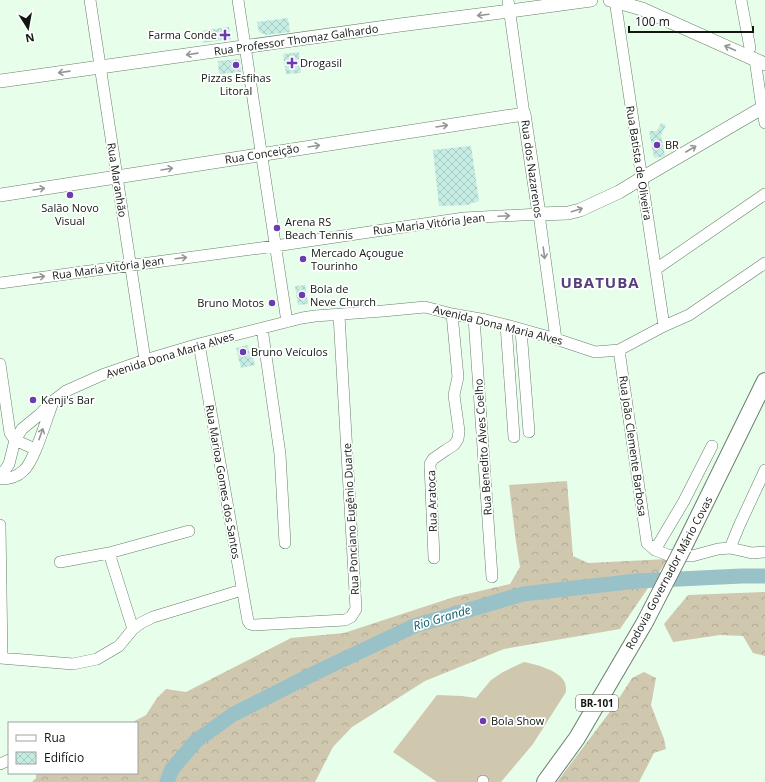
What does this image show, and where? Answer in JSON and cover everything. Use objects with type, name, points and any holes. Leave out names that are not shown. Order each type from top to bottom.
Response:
[{"type":"highway","name":"Rodovia Governador Mário Covas","points":[[545,782],[577,738],[645,622],[765,381]]},
{"type":"highway","name":"Rodovia Governador Mário Covas","points":[[747,419],[765,388]]},
{"type":"main road","name":"Rua Professor Thomaz Galhardo","points":[[0,81],[400,25],[509,6],[592,0]]},
{"type":"main road","points":[[613,0],[642,9],[757,57]]},
{"type":"main road","name":"Rua Maria Vitória Jean","points":[[538,214],[568,213],[580,210],[619,192],[763,105]]},
{"type":"main road","name":"Rua Conceição","points":[[0,195],[524,114]]},
{"type":"main road","name":"Rua dos Nazarenos","points":[[524,114],[538,214]]},
{"type":"street","name":"Rua Maranhão","points":[[90,0],[145,360]]},
{"type":"street","points":[[238,0],[287,322]]},
{"type":"street","name":"Rua Batista de Oliveira","points":[[613,0],[664,326]]},
{"type":"street","points":[[741,0],[757,57],[765,122]]},
{"type":"street","name":"Rua dos Nazarenos","points":[[509,6],[524,114]]},
{"type":"street","points":[[656,269],[765,194]]},
{"type":"street","name":"Rua dos Nazarenos","points":[[538,214],[556,339]]},
{"type":"street","name":"Rua Maria Vitória Jean","points":[[0,283],[275,246],[464,218],[538,214]]},
{"type":"street","name":"Avenida Dona Maria Alves","points":[[0,474],[8,464],[15,440],[22,429],[66,391],[102,375],[199,344],[315,316],[425,307],[506,325],[595,352],[619,350],[664,326],[689,315],[765,263]]},
{"type":"street","name":"Rua Aratoca","points":[[434,558],[430,464],[433,459],[454,446],[458,439],[459,431],[454,395],[458,377],[452,314]]},
{"type":"street","name":"Rua Ponciano Eugênio Duarte","points":[[248,621],[250,624],[254,625],[345,620],[351,617],[356,609],[339,315]]},
{"type":"street","name":"Rua Benedito Alves Coelho","points":[[474,318],[492,577]]},
{"type":"street","points":[[506,325],[514,437]]},
{"type":"street","points":[[262,328],[280,454],[285,543]]},
{"type":"street","points":[[521,330],[529,432]]},
{"type":"street","name":"Rua Marioa Gomes dos Santos","points":[[199,344],[248,621]]},
{"type":"street","name":"Rua João Clemente Barbosa","points":[[619,350],[651,546]]},
{"type":"street","points":[[0,364],[10,433],[15,440],[36,449]]},
{"type":"street","points":[[0,479],[14,477],[23,472],[30,463],[53,401]]},
{"type":"street","points":[[712,446],[684,501],[651,546],[668,555],[692,556],[718,549],[730,548],[752,553],[765,552]]},
{"type":"street","points":[[730,548],[764,473]]},
{"type":"street","points":[[0,525],[1,658],[73,664],[97,659],[119,646],[141,623],[153,617],[242,590]]},
{"type":"street","points":[[60,562],[109,553],[189,531]]},
{"type":"street","points":[[109,553],[133,630]]},
{"type":"green space","points":[[567,481],[573,556],[588,563],[668,559],[620,629],[504,649],[425,681],[352,727],[333,747],[315,782],[32,782],[36,778],[36,774],[138,774],[138,722],[133,722],[146,715],[157,698],[166,689],[186,692],[291,638],[344,633],[454,597],[510,584],[520,567],[509,485]]},
{"type":"green space","points":[[765,592],[765,656],[753,653],[743,636],[720,635],[673,642],[664,624],[688,595]]},
{"type":"green space","name":"Bola Show","points":[[524,662],[534,664],[558,675],[565,683],[566,692],[533,744],[501,782],[437,782],[393,752],[437,695],[476,698],[491,680],[503,672]]},
{"type":"green space","points":[[644,672],[656,678],[651,705],[664,739],[666,749],[654,753],[639,782],[557,782],[612,709],[632,678]]},
{"type":"building","points":[[288,18],[290,32],[266,35],[259,32],[257,22]]},
{"type":"building","points":[[229,27],[231,39],[203,43],[201,31]]},
{"type":"building","name":"Drogasil","points":[[299,52],[301,73],[286,74],[283,54]]},
{"type":"building","points":[[240,59],[241,72],[219,74],[218,61]]},
{"type":"building","name":"BR","points":[[661,123],[666,125],[661,135],[665,156],[654,158],[649,131],[657,131]]},
{"type":"building","points":[[471,146],[479,201],[467,205],[439,206],[433,150]]},
{"type":"building","name":"Bola de Neve Church","points":[[305,285],[308,304],[298,305],[295,286]]},
{"type":"building","name":"Bruno Veículos","points":[[248,345],[250,357],[253,357],[255,365],[241,368],[236,348]]},
{"type":"waterway","name":"Rio Grande","points":[[167,782],[172,769],[196,741],[232,715],[315,673],[414,626],[523,594],[637,581],[765,576]]},
{"type":"place","name":"Farma Conde","points":[[225,35]]},
{"type":"place","name":"Drogasil","points":[[292,63]]},
{"type":"place","name":"Pizzas Esfihas Litoral","points":[[236,65]]},
{"type":"place","name":"BR","points":[[657,145]]},
{"type":"place","name":"Salão Novo Visual","points":[[70,195]]},
{"type":"place","name":"Arena RS Beach Tennis","points":[[277,228]]},
{"type":"place","name":"Mercado Açougue Tourinho","points":[[303,259]]},
{"type":"place","name":"Bola de Neve Church","points":[[302,295]]},
{"type":"place","name":"Bruno Motos","points":[[272,303]]},
{"type":"place","name":"Bruno Veículos","points":[[243,352]]},
{"type":"place","name":"Kenji's Bar","points":[[33,400]]},
{"type":"place","name":"Bola Show","points":[[483,721]]},
{"type":"district","name":"UBATUBA","points":[[600,283]]}]
